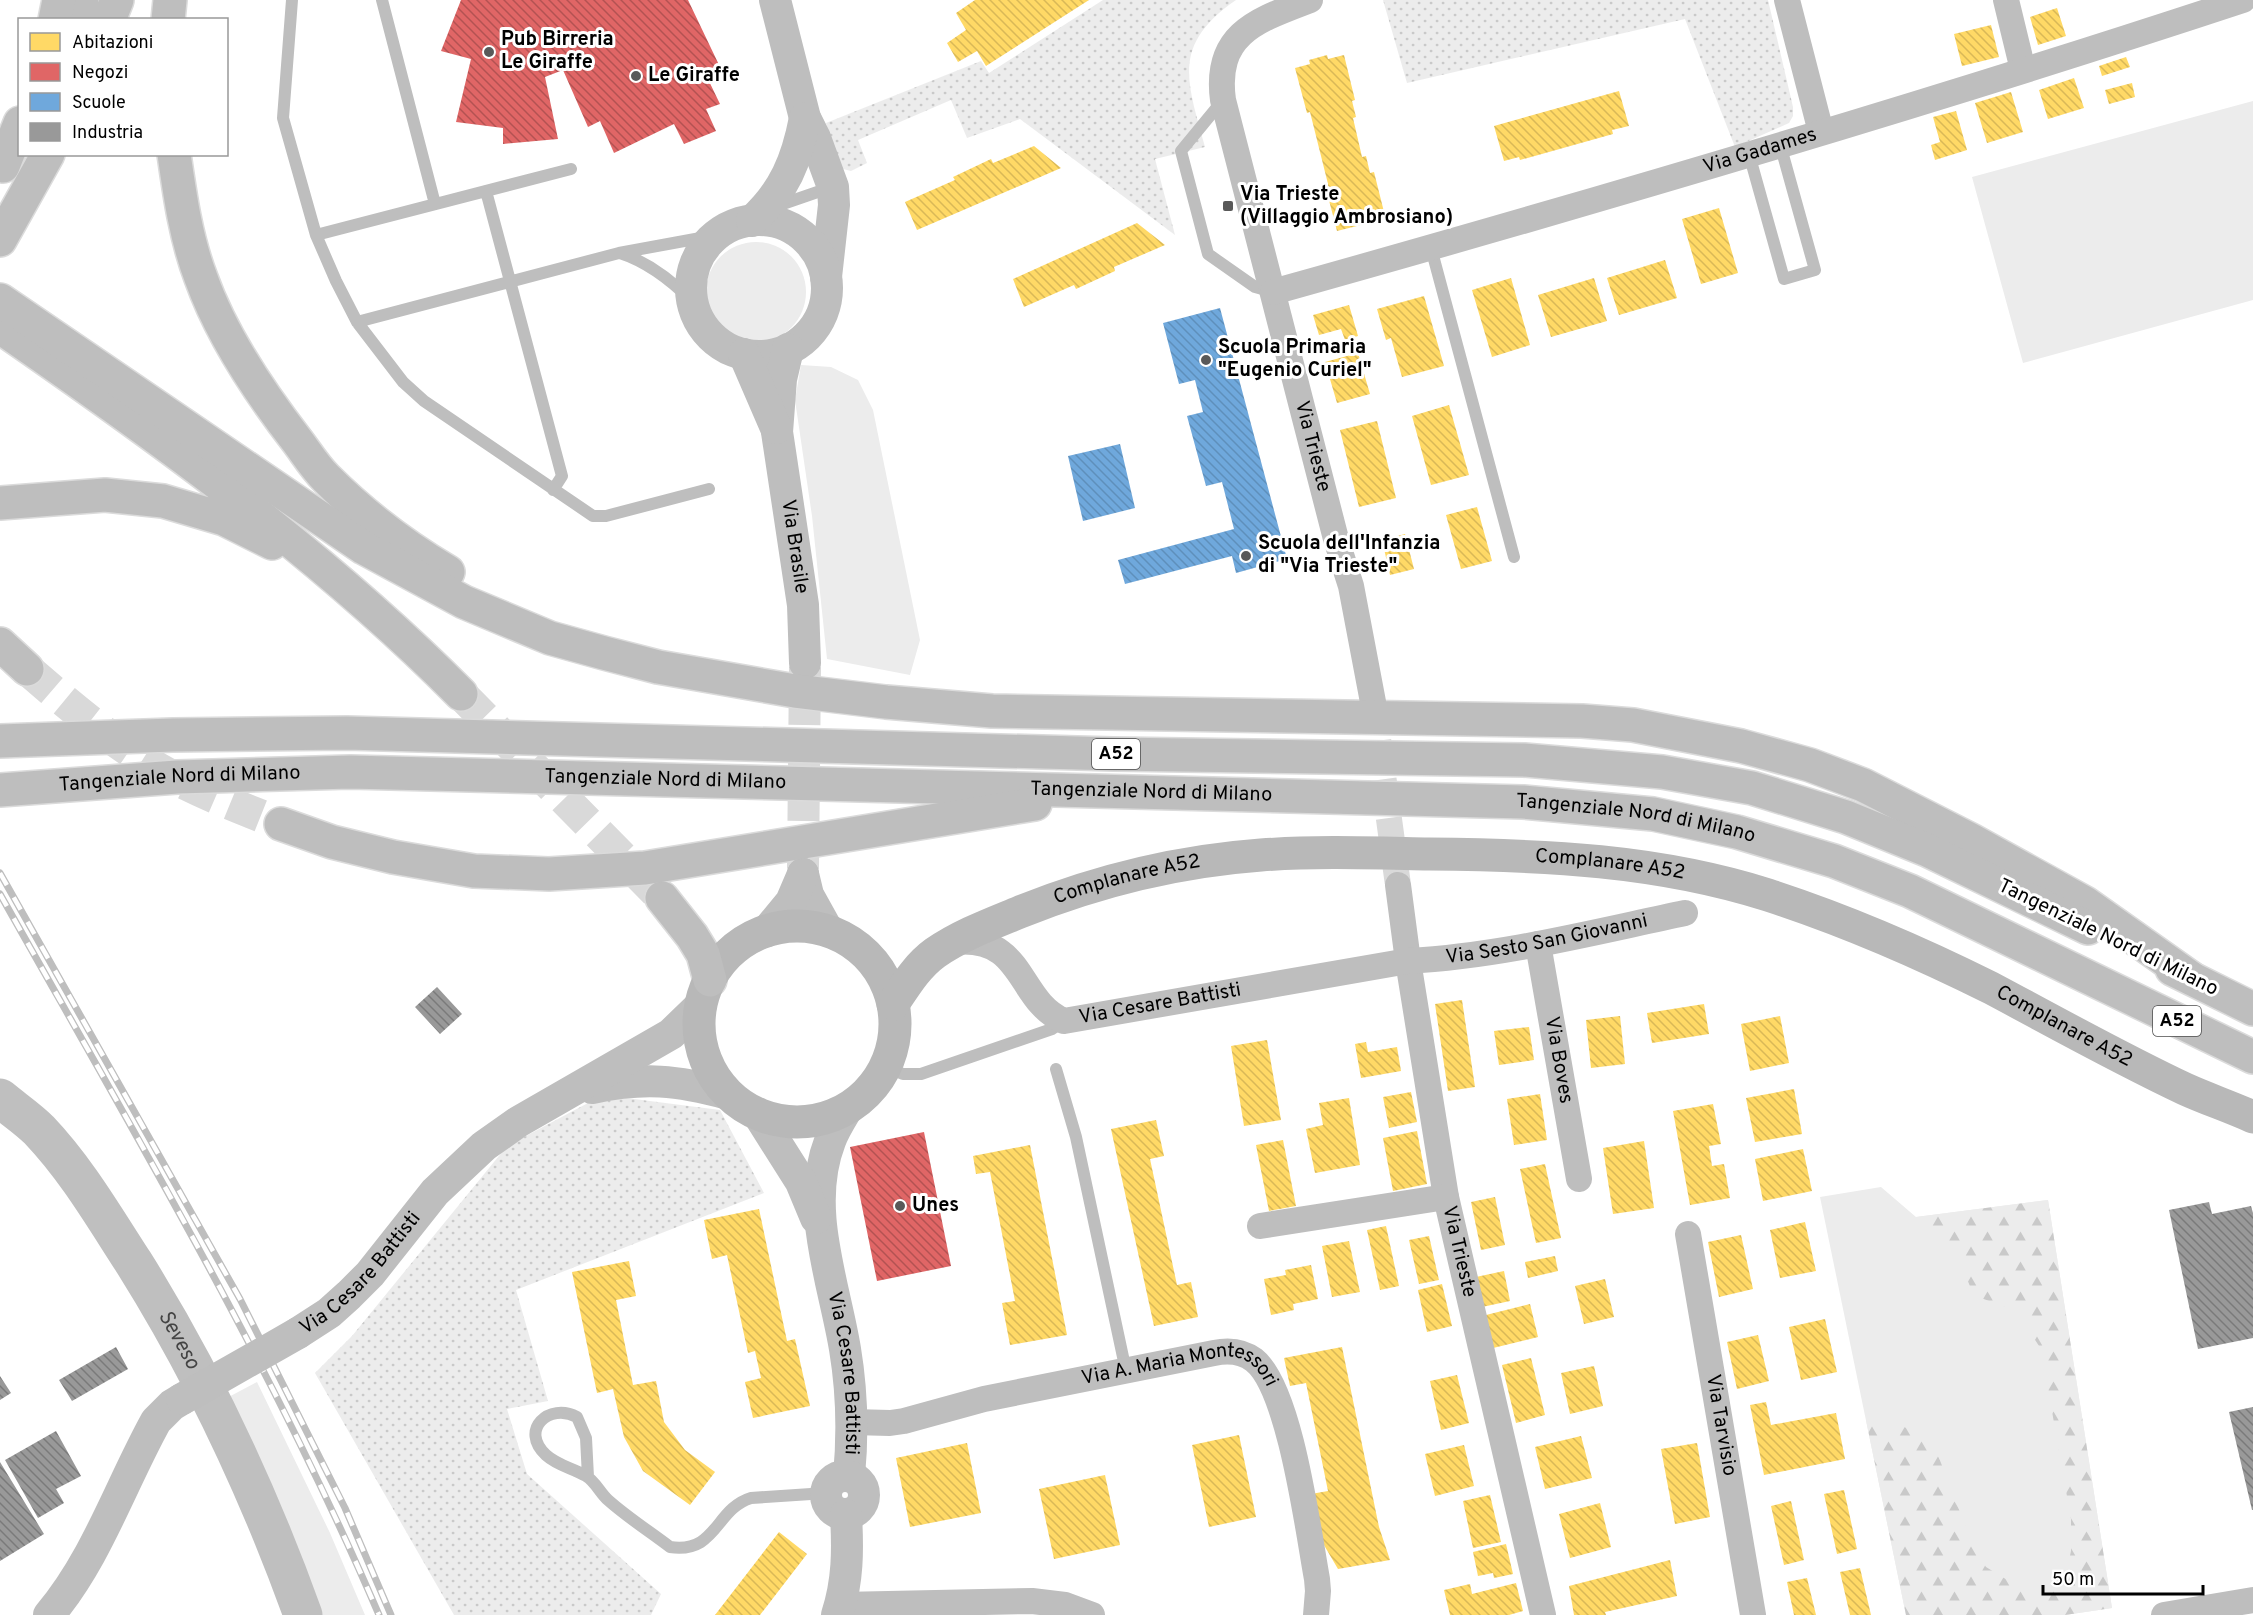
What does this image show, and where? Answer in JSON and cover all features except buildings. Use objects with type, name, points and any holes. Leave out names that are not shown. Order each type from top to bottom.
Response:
[{"type":"highway","points":[[55,18],[59,0]]},
{"type":"highway","points":[[75,18],[82,0]]},
{"type":"highway","points":[[110,18],[117,0]]},
{"type":"highway","points":[[168,18],[170,0]]},
{"type":"highway","points":[[2,169],[18,128]]},
{"type":"highway","points":[[2,169],[18,140]]},
{"type":"highway","points":[[0,240],[47,156]]},
{"type":"highway","points":[[174,156],[181,207],[201,278],[218,317],[239,357],[283,422],[324,476],[355,504],[425,558],[473,588],[604,653]]},
{"type":"highway","points":[[0,300],[364,548],[475,607],[550,638],[604,653]]},
{"type":"highway","points":[[0,327],[145,428],[283,534],[405,638],[461,694]]},
{"type":"highway","points":[[0,503],[105,495],[163,501],[234,524],[277,545],[347,590]]},
{"type":"highway","points":[[0,644],[27,669]]},
{"type":"highway","name":"A52","points":[[604,653],[658,667],[795,691],[992,711],[1582,721],[1633,725],[1679,733],[1782,757],[1863,785],[1971,840],[2085,903],[2191,978]]},
{"type":"highway","name":"Tangenziale Nord di Milano","points":[[0,741],[173,735],[347,733],[1113,754],[1524,760],[1662,772],[1752,788],[1846,817],[1927,850],[2253,1009]]},
{"type":"highway","name":"Tangenziale Nord di Milano","points":[[0,790],[177,777],[350,772],[1523,802],[1653,814],[1737,832],[1834,861],[1910,891],[2253,1058]]},
{"type":"highway","points":[[281,824],[332,842],[393,857],[474,871],[549,874],[645,868],[1115,791]]},
{"type":"highway","points":[[662,898],[703,954],[705,993]]},
{"type":"main road","name":"Complanare A52","points":[[866,955],[917,956],[944,948],[979,929],[1053,899],[1127,876],[1195,863],[1260,855],[1474,854],[1571,858],[1631,865],[1698,876],[1766,894],[1839,919],[1988,987],[2187,1090],[2253,1117]]},
{"type":"main road","points":[[800,927],[842,937],[866,955],[878,969],[894,1004],[895,1038],[886,1067],[869,1092],[847,1109],[830,1117],[810,1122],[784,1121],[758,1114],[728,1094],[711,1070],[705,1056],[699,1025],[705,993],[728,955],[745,942],[767,931],[800,927]]},
{"type":"main road","name":"Complanare A52","points":[[894,1004],[907,983],[944,948]]},
{"type":"street","points":[[775,0],[805,118],[833,187],[834,205],[826,300],[815,326],[799,343],[788,349],[766,355],[744,354],[726,348],[702,326],[692,301],[692,277],[696,262],[707,244],[734,225],[758,215],[772,202],[784,182],[800,141],[805,118]]},
{"type":"street","name":"Via Trieste","points":[[1310,0],[1274,14],[1248,28],[1236,39],[1227,52],[1221,74],[1223,100],[1336,539],[1353,595],[1373,702]]},
{"type":"street","points":[[1787,0],[1821,132]]},
{"type":"street","points":[[2006,0],[2023,70]]},
{"type":"street","name":"Via Gadames","points":[[1273,292],[1749,154],[2023,70],[2232,2]]},
{"type":"street","points":[[758,215],[803,237],[818,255],[826,280]]},
{"type":"street","name":"Via Brasile","points":[[788,349],[781,379],[777,432],[803,605],[805,663]]},
{"type":"street","name":"Via Brasile","points":[[744,354],[777,432]]},
{"type":"street","points":[[767,931],[791,902],[803,874],[808,895],[828,932]]},
{"type":"street","name":"Via Trieste","points":[[1398,885],[1407,961],[1446,1197],[1544,1615]]},
{"type":"street","name":"Via Sesto San Giovanni","points":[[1407,961],[1451,958],[1538,944],[1686,913]]},
{"type":"street","points":[[944,948],[981,942],[1000,952],[1018,970],[1051,1015],[1065,1021]]},
{"type":"street","name":"Via Boves","points":[[1538,944],[1579,1179]]},
{"type":"street","name":"Via Cesare Battisti","points":[[1065,1021],[1407,961]]},
{"type":"street","name":"Via Cesare Battisti","points":[[50,1610],[92,1553],[156,1421],[172,1405],[329,1313],[376,1267],[435,1192],[484,1146],[518,1122],[568,1092],[671,1034],[705,993]]},
{"type":"street","name":"Via Cesare Battisti","points":[[568,1092],[641,1080],[687,1083],[728,1094]]},
{"type":"street","name":"Via Cesare Battisti","points":[[839,1610],[847,1581],[848,1554],[840,1495],[852,1422],[850,1382],[823,1235],[821,1197],[824,1161],[830,1140],[847,1109]]},
{"type":"street","name":"Via Cesare Battisti","points":[[758,1114],[801,1182],[823,1235]]},
{"type":"street","points":[[1260,1226],[1446,1197]]},
{"type":"street","name":"Via Tarvisio","points":[[1688,1234],[1753,1615]]},
{"type":"street","name":"Via A. Maria Montessori","points":[[852,1422],[904,1421],[984,1399],[1227,1351],[1242,1353],[1260,1365],[1276,1394],[1291,1442],[1317,1579],[1316,1615]]},
{"type":"street","points":[[839,1610],[1032,1601],[1065,1605],[1092,1615]]},
{"type":"street","points":[[2164,1615],[2238,1606]]},
{"type":"lane","points":[[292,0],[283,118],[316,235],[357,322],[403,382],[424,401],[593,516],[606,516],[709,489]]},
{"type":"lane","points":[[382,0],[435,204]]},
{"type":"lane","points":[[1223,100],[1181,151],[1209,254],[1255,287],[1273,292]]},
{"type":"lane","points":[[1749,154],[1784,279],[1815,270],[1780,144]]},
{"type":"lane","points":[[316,235],[571,169]]},
{"type":"lane","points":[[758,215],[833,187]]},
{"type":"lane","points":[[486,191],[562,476],[553,490]]},
{"type":"lane","points":[[357,322],[619,253],[717,235]]},
{"type":"lane","points":[[1431,248],[1514,557]]},
{"type":"lane","points":[[619,253],[662,274],[692,301]]},
{"type":"lane","name":"Via Cesare Battisti","points":[[886,1067],[903,1074],[921,1074],[1052,1029],[1065,1021]]},
{"type":"lane","points":[[1056,1069],[1076,1137],[1126,1371]]},
{"type":"lane","points":[[588,1477],[586,1438],[577,1417],[562,1413],[543,1418],[535,1428],[535,1432],[545,1454],[565,1467],[588,1477],[600,1493],[670,1547],[682,1549],[694,1546],[706,1538],[735,1506],[751,1498],[840,1495]]},
{"type":"green space","points":[[1103,0],[1236,0],[1215,17],[1201,33],[1193,49],[1189,66],[1193,103],[1205,147],[1155,159],[1175,235],[1020,119],[967,138],[951,100],[858,140],[867,163],[851,171],[839,168],[826,123],[981,61],[989,73]]},
{"type":"green space","points":[[1383,0],[1768,0],[1793,107],[1793,116],[1789,123],[1735,147],[1685,19],[1407,83]]},
{"type":"green space","points":[[2253,101],[2253,300],[2023,363],[1972,177]]},
{"type":"green space","points":[[756,242],[775,246],[791,257],[802,273],[806,292],[802,311],[791,327],[775,338],[756,342],[737,338],[721,327],[710,311],[706,292],[710,273],[721,257],[737,246]]},
{"type":"green space","points":[[801,365],[831,367],[858,380],[873,410],[920,640],[910,675],[827,659],[812,516],[795,400]]},
{"type":"green space","points":[[603,1095],[720,1110],[764,1193],[516,1290],[548,1401],[507,1409],[527,1474],[661,1594],[651,1615],[454,1615],[315,1373],[352,1336],[507,1146]]},
{"type":"green space","points":[[1881,1187],[1916,1217],[2048,1200],[2112,1608],[2065,1615],[1906,1615],[1820,1197]]},
{"type":"green space","points":[[2048,1200],[2112,1608],[2065,1615],[1906,1615],[1866,1420],[1890,1422],[1918,1432],[1934,1445],[1974,1548],[1986,1567],[2017,1586],[2036,1591],[2058,1586],[2066,1574],[2071,1551],[2071,1519],[2041,1349],[2022,1320],[2008,1308],[1981,1298],[1971,1289],[1964,1271],[1951,1253],[1916,1217]]},
{"type":"green space","points":[[257,1382],[330,1533],[365,1615],[312,1615],[276,1521],[223,1400]]},
{"type":"waterway","name":"Seveso","points":[[0,1098],[30,1121],[66,1161],[101,1211],[159,1305],[228,1434],[268,1524],[303,1615]]},
{"type":"tunnel","points":[[803,869],[805,667]]},
{"type":"tunnel","points":[[27,669],[96,726],[151,765],[225,802],[281,824]]},
{"type":"tunnel","points":[[461,694],[662,898]]},
{"type":"tunnel","points":[[1373,702],[1398,885]]},
{"type":"railway","points":[[0,873],[240,1299],[345,1508],[391,1615]]},
{"type":"railway","points":[[0,894],[150,1160],[247,1339],[293,1430],[379,1615]]},
{"type":"place","name":"Pub Birreria Le Giraffe","points":[[489,52]]},
{"type":"place","name":"Le Giraffe","points":[[636,76]]},
{"type":"place","name":"Via Trieste (Villaggio Ambrosiano)","points":[[1228,206]]},
{"type":"place","name":"Scuola Primaria \"Eugenio Curiel\"","points":[[1206,360]]},
{"type":"place","name":"Scuola dell'Infanzia di \"Via Trieste\"","points":[[1246,556]]},
{"type":"place","name":"Unes","points":[[900,1206]]}]
